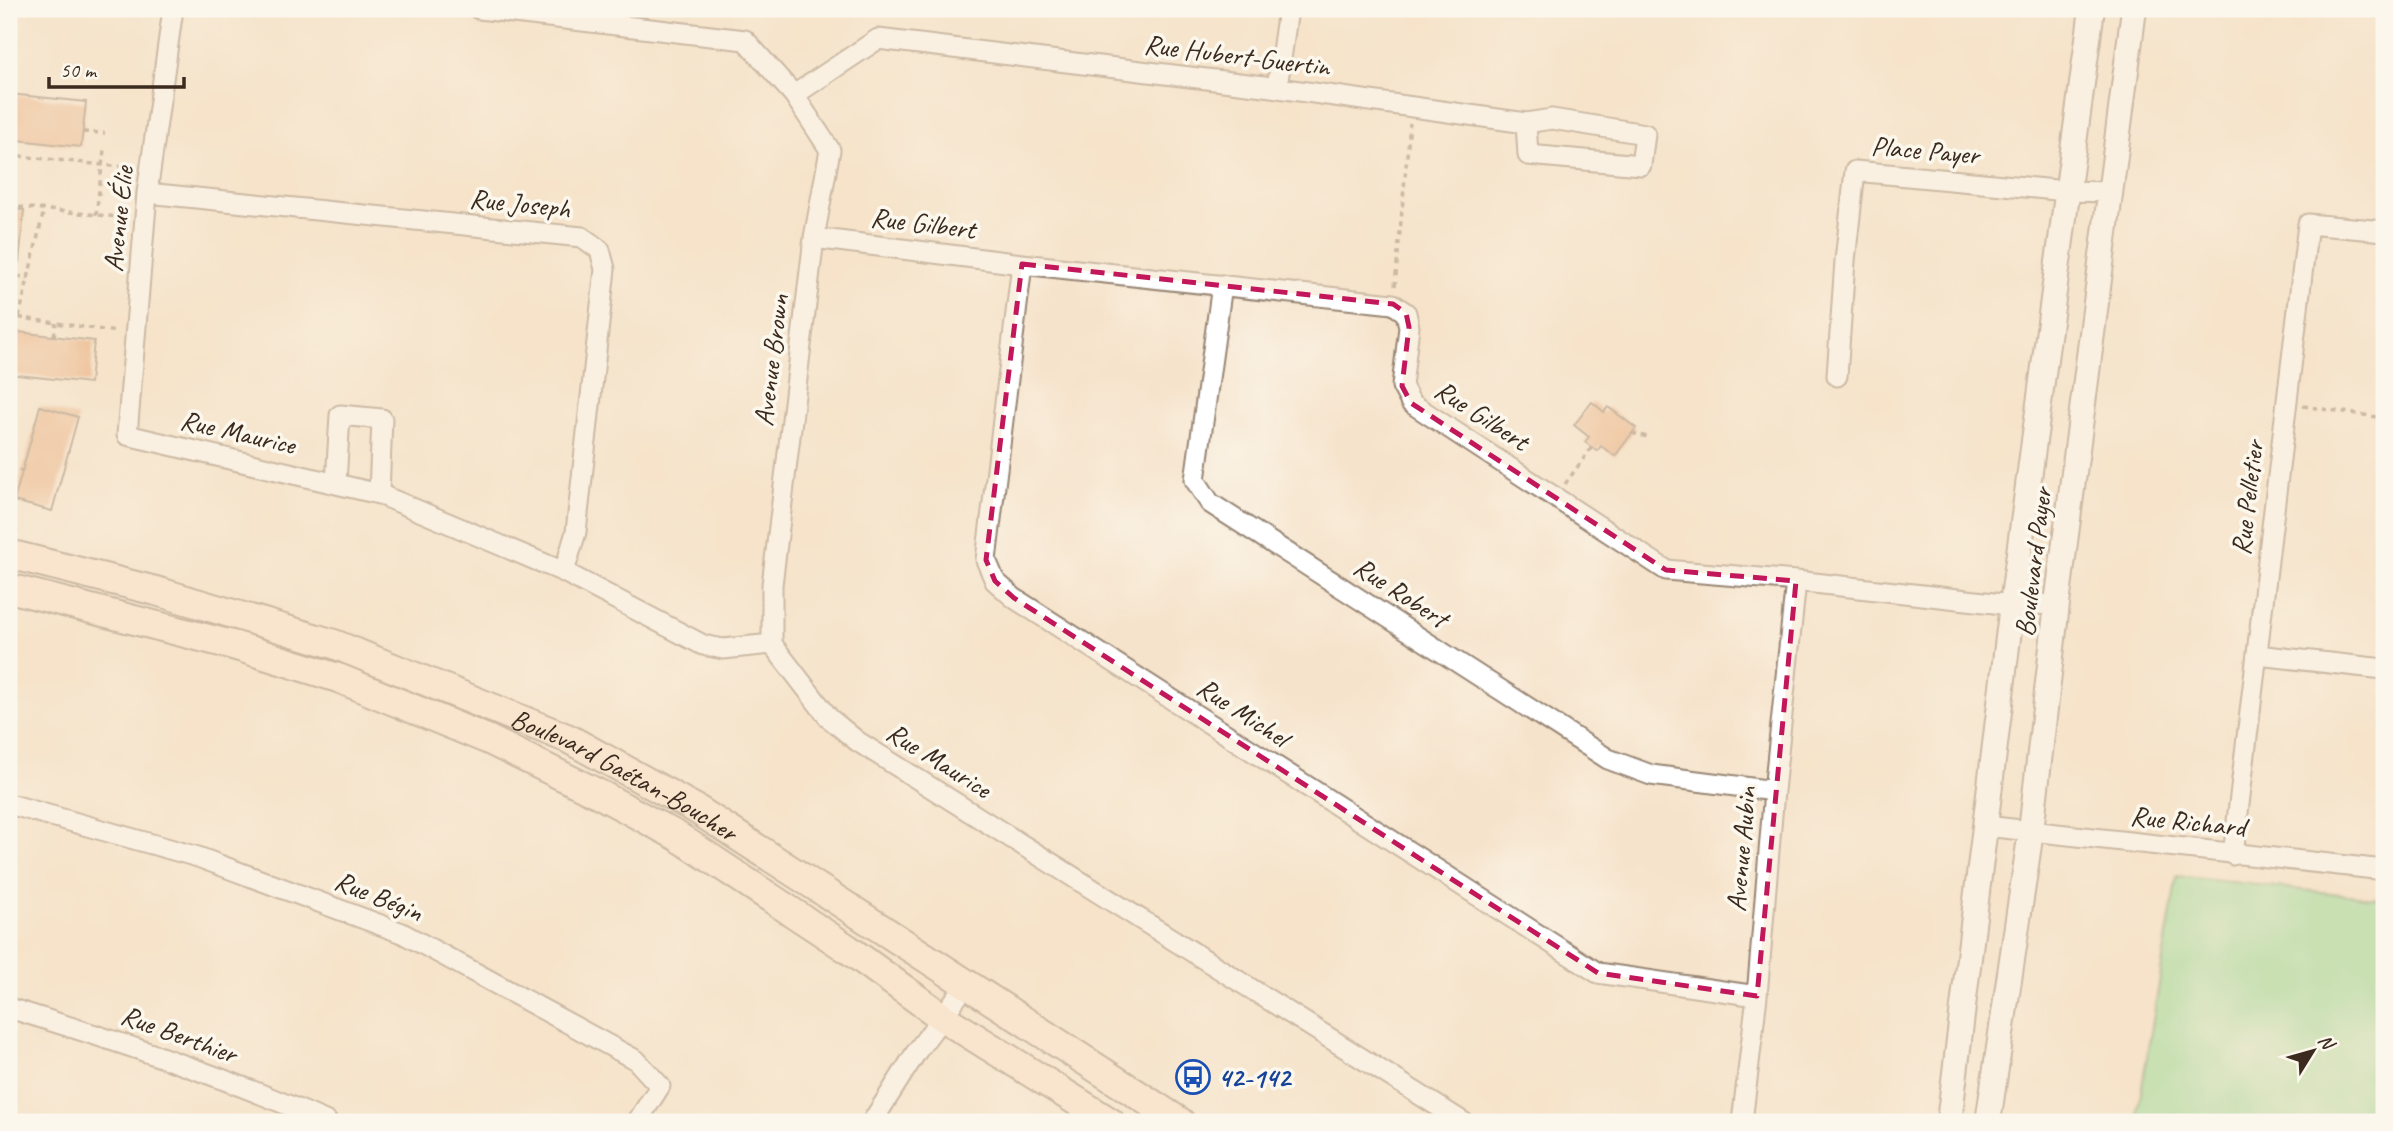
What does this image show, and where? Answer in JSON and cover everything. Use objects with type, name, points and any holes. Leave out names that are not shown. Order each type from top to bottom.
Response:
[{"type":"main road","name":"Boulevard Gaétan-Boucher","points":[[9,554],[156,591],[334,644],[569,739],[696,809],[966,985],[1117,1111]]},
{"type":"main road","name":"Boulevard Gaétan-Boucher","points":[[9,588],[295,664],[367,689],[489,740],[677,836],[848,949],[942,1017],[1117,1111],[1180,1122]]},
{"type":"street","name":"Avenue Élie","points":[[127,435],[145,220],[173,9]]},
{"type":"street","points":[[479,9],[745,40],[794,95]]},
{"type":"street","points":[[1277,88],[1289,9]]},
{"type":"street","name":"Boulevard Payer","points":[[1948,1122],[2012,605],[2092,9]]},
{"type":"street","name":"Boulevard Payer","points":[[1988,1122],[2031,831],[2057,604],[2134,9]]},
{"type":"street","name":"Rue Hubert-Guertin","points":[[794,95],[878,39],[1277,88],[1526,123],[1552,119],[1645,134],[1641,165],[1528,155],[1526,123]]},
{"type":"street","name":"Avenue Brown","points":[[772,644],[772,585],[814,238],[830,150],[794,95]]},
{"type":"street","name":"Place Payer","points":[[1837,376],[1844,261],[1856,171],[2067,191],[2110,192]]},
{"type":"street","name":"Rue Joseph","points":[[148,193],[582,237],[600,250],[605,269],[576,532],[564,572]]},
{"type":"street","name":"Rue Pelletier","points":[[2233,855],[2308,224],[2384,231]]},
{"type":"street","name":"Rue Gilbert","points":[[814,238],[1022,264],[1393,304],[1406,313],[1409,327],[1402,386],[1411,403],[1666,570],[1796,581],[2012,605],[2057,604]]},
{"type":"street","name":"Rue Michel","points":[[1022,264],[986,560],[995,581],[1014,598],[1598,973],[1757,996]]},
{"type":"street","name":"Rue Robert","points":[[1222,285],[1195,480],[1210,503],[1608,759],[1651,775],[1773,791]]},
{"type":"street","name":"Rue Maurice","points":[[336,483],[340,415],[382,419],[379,494]]},
{"type":"street","name":"Rue Maurice","points":[[127,435],[379,494],[564,572],[703,645],[723,649],[772,644],[829,718],[857,741],[1463,1122]]},
{"type":"street","name":"Avenue Aubin","points":[[1742,1122],[1757,996],[1773,791],[1796,581]]},
{"type":"street","points":[[2257,655],[2384,669]]},
{"type":"street","name":"Rue Bégin","points":[[9,804],[198,857],[402,933],[636,1060],[660,1086],[637,1122]]},
{"type":"street","name":"Rue Richard","points":[[1985,827],[2384,870]]},
{"type":"street","points":[[872,1122],[917,1051],[966,985]]},
{"type":"street","name":"Rue Berthier","points":[[9,1008],[126,1043],[327,1122]]},
{"type":"path","points":[[1393,304],[1412,107]]},
{"type":"path","points":[[83,132],[105,133]]},
{"type":"path","points":[[96,215],[104,150]]},
{"type":"path","points":[[9,155],[151,169]]},
{"type":"path","points":[[9,206],[145,220]]},
{"type":"path","points":[[19,317],[45,209]]},
{"type":"path","points":[[17,276],[28,278]]},
{"type":"path","points":[[9,316],[136,335]]},
{"type":"path","points":[[54,336],[56,323]]},
{"type":"path","points":[[2287,403],[2384,418]]},
{"type":"path","points":[[9,423],[9,430]]},
{"type":"path","points":[[1632,433],[1651,438]]},
{"type":"path","points":[[1556,497],[1592,447]]},
{"type":"path","points":[[9,472],[22,471]]},
{"type":"highlighted area","points":[[1022,264],[1393,304],[1406,313],[1409,327],[1402,386],[1411,403],[1666,570],[1796,581],[1757,996],[1598,973],[1014,598],[995,581],[986,560]]},
{"type":"green space","points":[[2177,876],[2384,899],[2384,1122],[2136,1122]]},
{"type":"building","points":[[9,94],[86,102],[81,147],[9,139]]},
{"type":"building","points":[[9,209],[24,210],[19,262],[9,262]]},
{"type":"building","points":[[9,331],[94,341],[90,383],[9,374]]},
{"type":"building","points":[[1592,402],[1604,412],[1608,407],[1636,428],[1615,456],[1601,446],[1597,451],[1585,442],[1589,437],[1574,425]]},
{"type":"building","points":[[40,406],[78,417],[52,511],[14,501]]},
{"type":"place","name":"42-142","points":[[1193,1077]]}]
